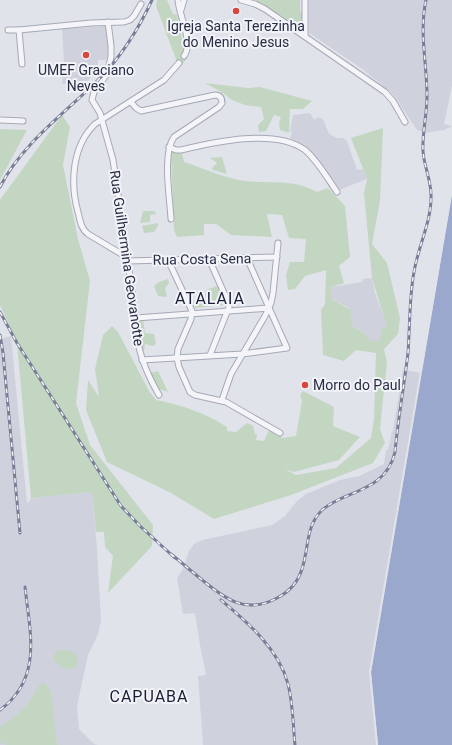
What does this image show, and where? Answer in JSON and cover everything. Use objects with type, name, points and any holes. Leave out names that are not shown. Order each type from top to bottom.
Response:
[{"type":"street","points":[[178,0],[188,48],[184,56]]},
{"type":"street","points":[[181,13],[181,6],[184,0]]},
{"type":"street","points":[[241,0],[260,6],[385,92],[393,101],[405,122]]},
{"type":"street","points":[[305,0],[305,36]]},
{"type":"street","points":[[8,30],[91,23],[124,22],[130,20],[136,14],[141,4]]},
{"type":"street","name":"Rua Guilhermina Geovanotte","points":[[108,22],[111,50],[107,74],[92,96],[93,103],[100,112],[115,173],[136,318],[137,337],[142,360],[159,395]]},
{"type":"street","points":[[19,30],[22,64]]},
{"type":"street","points":[[128,260],[84,231],[75,202],[73,178],[76,159],[86,134],[95,124],[164,80],[179,63]]},
{"type":"street","points":[[131,102],[141,111],[215,95],[220,97],[222,103],[219,107],[174,137],[169,147],[168,166],[171,219]]},
{"type":"street","points":[[0,120],[24,122]]},
{"type":"street","points":[[169,147],[179,150],[223,141],[254,138],[290,143],[302,148],[310,155],[337,192]]},
{"type":"street","points":[[222,400],[228,379],[269,308],[273,293],[278,243]]},
{"type":"street","name":"Rua Costa Sena","points":[[128,260],[277,257]]},
{"type":"street","points":[[142,360],[242,354],[287,348],[247,258]]},
{"type":"street","points":[[209,259],[229,304],[228,311],[210,355]]},
{"type":"street","points":[[168,260],[192,314],[178,349],[177,358],[179,367],[190,392],[195,395],[222,400],[280,433]]},
{"type":"street","points":[[136,318],[269,308]]},
{"type":"shaded area","points":[[309,0],[452,0],[452,85],[444,124],[452,126],[444,130],[426,133],[417,130],[393,94],[361,68],[309,33]]},
{"type":"shaded area","name":"UMEF Graciano Neves","points":[[106,26],[109,52],[106,60],[98,60],[98,70],[86,82],[62,84],[64,63],[62,29]]},
{"type":"shaded area","points":[[310,113],[314,120],[318,117],[323,119],[329,134],[337,138],[343,138],[347,141],[357,170],[363,169],[367,179],[339,190],[311,151],[302,144],[290,139],[293,115]]},
{"type":"shaded area","points":[[372,278],[375,293],[388,327],[380,341],[368,342],[365,334],[359,329],[352,328],[350,309],[331,299],[331,287],[362,282],[363,279]]},
{"type":"shaded area","points":[[11,336],[27,503],[31,498],[92,492],[101,621],[98,634],[88,655],[77,706],[79,729],[94,744],[98,745],[0,745],[0,339]]},
{"type":"shaded area","points":[[403,370],[422,373],[371,672],[378,745],[203,745],[198,676],[206,675],[195,613],[183,614],[177,578],[183,569],[189,551],[194,544],[202,540],[272,525],[285,516],[297,501],[306,494],[340,480],[359,476],[384,464],[386,450],[388,450],[393,431]]},
{"type":"green space","points":[[157,0],[167,0],[173,14],[177,15],[184,49],[182,55],[187,58],[182,65],[177,62],[156,6]]},
{"type":"green space","points":[[255,0],[300,0],[300,11],[303,13],[302,31],[282,16]]},
{"type":"green space","points":[[205,83],[248,88],[260,87],[312,101],[303,109],[290,109],[289,133],[280,130],[279,122],[281,117],[274,115],[266,131],[259,132],[258,125],[264,119],[261,107],[245,105],[232,100]]},
{"type":"green space","points":[[62,115],[70,127],[63,165],[78,239],[90,281],[76,403],[90,445],[153,525],[152,546],[108,593],[113,556],[105,547],[104,532],[96,532],[92,492],[31,498],[17,343],[0,305],[0,200]]},
{"type":"green space","points":[[383,128],[380,201],[372,244],[387,263],[400,318],[398,334],[384,349],[387,362],[380,429],[385,443],[373,463],[291,495],[214,519],[171,493],[107,462],[86,410],[88,380],[99,397],[95,369],[103,335],[112,326],[118,332],[149,391],[156,400],[175,404],[202,414],[227,427],[227,431],[236,432],[247,423],[253,426],[255,434],[257,435],[256,440],[264,441],[269,430],[282,438],[296,436],[302,401],[300,395],[303,391],[334,407],[333,426],[360,437],[339,460],[294,472],[285,469],[296,475],[336,468],[371,438],[374,419],[376,353],[356,350],[344,361],[323,355],[321,310],[325,304],[326,270],[305,276],[295,289],[288,290],[286,275],[290,262],[304,262],[306,239],[289,238],[282,215],[267,214],[272,237],[231,235],[216,224],[204,224],[204,235],[177,237],[174,230],[171,151],[182,153],[184,162],[239,180],[298,184],[317,192],[328,188],[345,206],[350,257],[339,266],[344,283],[331,287],[331,299],[350,309],[353,328],[361,331],[370,341],[380,341],[381,329],[387,327],[372,278],[364,193],[367,179],[351,138]]},
{"type":"green space","points":[[0,129],[27,130],[0,180]]},
{"type":"green space","points":[[222,157],[227,174],[213,170],[212,168],[217,163],[210,158]]},
{"type":"green space","points":[[143,211],[155,211],[156,214],[150,215],[150,222],[140,223]]},
{"type":"green space","points":[[158,223],[158,226],[154,232],[144,233],[142,226]]},
{"type":"green space","points":[[168,279],[169,283],[165,288],[167,297],[158,296],[154,286],[159,282]]},
{"type":"green space","points":[[217,286],[225,305],[195,308],[193,302],[205,296],[206,290]]},
{"type":"green space","points":[[143,320],[145,333],[154,334],[156,344],[153,346],[145,344],[144,351],[142,353],[138,321]]},
{"type":"green space","points":[[158,371],[168,392],[159,389],[150,373]]},
{"type":"green space","points":[[59,650],[67,650],[72,652],[78,659],[76,665],[67,669],[61,667],[54,659],[54,654]]},
{"type":"green space","points":[[43,682],[48,686],[51,693],[57,745],[7,745],[0,742],[0,727],[23,709]]},
{"type":"water","points":[[452,195],[452,745],[378,745],[371,672]]},
{"type":"pier","points":[[452,193],[371,672],[378,745],[376,745],[369,672],[450,195]]},
{"type":"railway","points":[[0,187],[10,171],[33,142],[46,128],[88,90],[116,59],[136,31],[152,0]]},
{"type":"railway","points":[[171,554],[227,598],[246,605],[266,603],[285,593],[298,578],[302,569],[310,531],[322,510],[336,501],[374,483],[381,477],[392,462],[395,452],[408,353],[412,282],[427,225],[430,207],[431,192],[423,151],[427,96],[423,36],[426,0]]},
{"type":"railway","points":[[0,312],[17,343],[121,506],[140,526],[175,558]]},
{"type":"railway","points":[[0,335],[20,533]]},
{"type":"railway","points":[[0,710],[14,697],[23,684],[28,669],[31,638],[25,587]]},
{"type":"railway","points":[[221,600],[261,637],[270,648],[284,671],[291,699],[295,745]]},
{"type":"place","name":"Igreja Santa Terezinha do Menino Jesus","points":[[236,11]]},
{"type":"place","name":"UMEF Graciano Neves","points":[[86,55]]},
{"type":"place","name":"Morro do Paul","points":[[305,385]]},
{"type":"district","name":"ATALAIA","points":[[210,298]]},
{"type":"district","name":"CAPUABA","points":[[149,696]]}]
